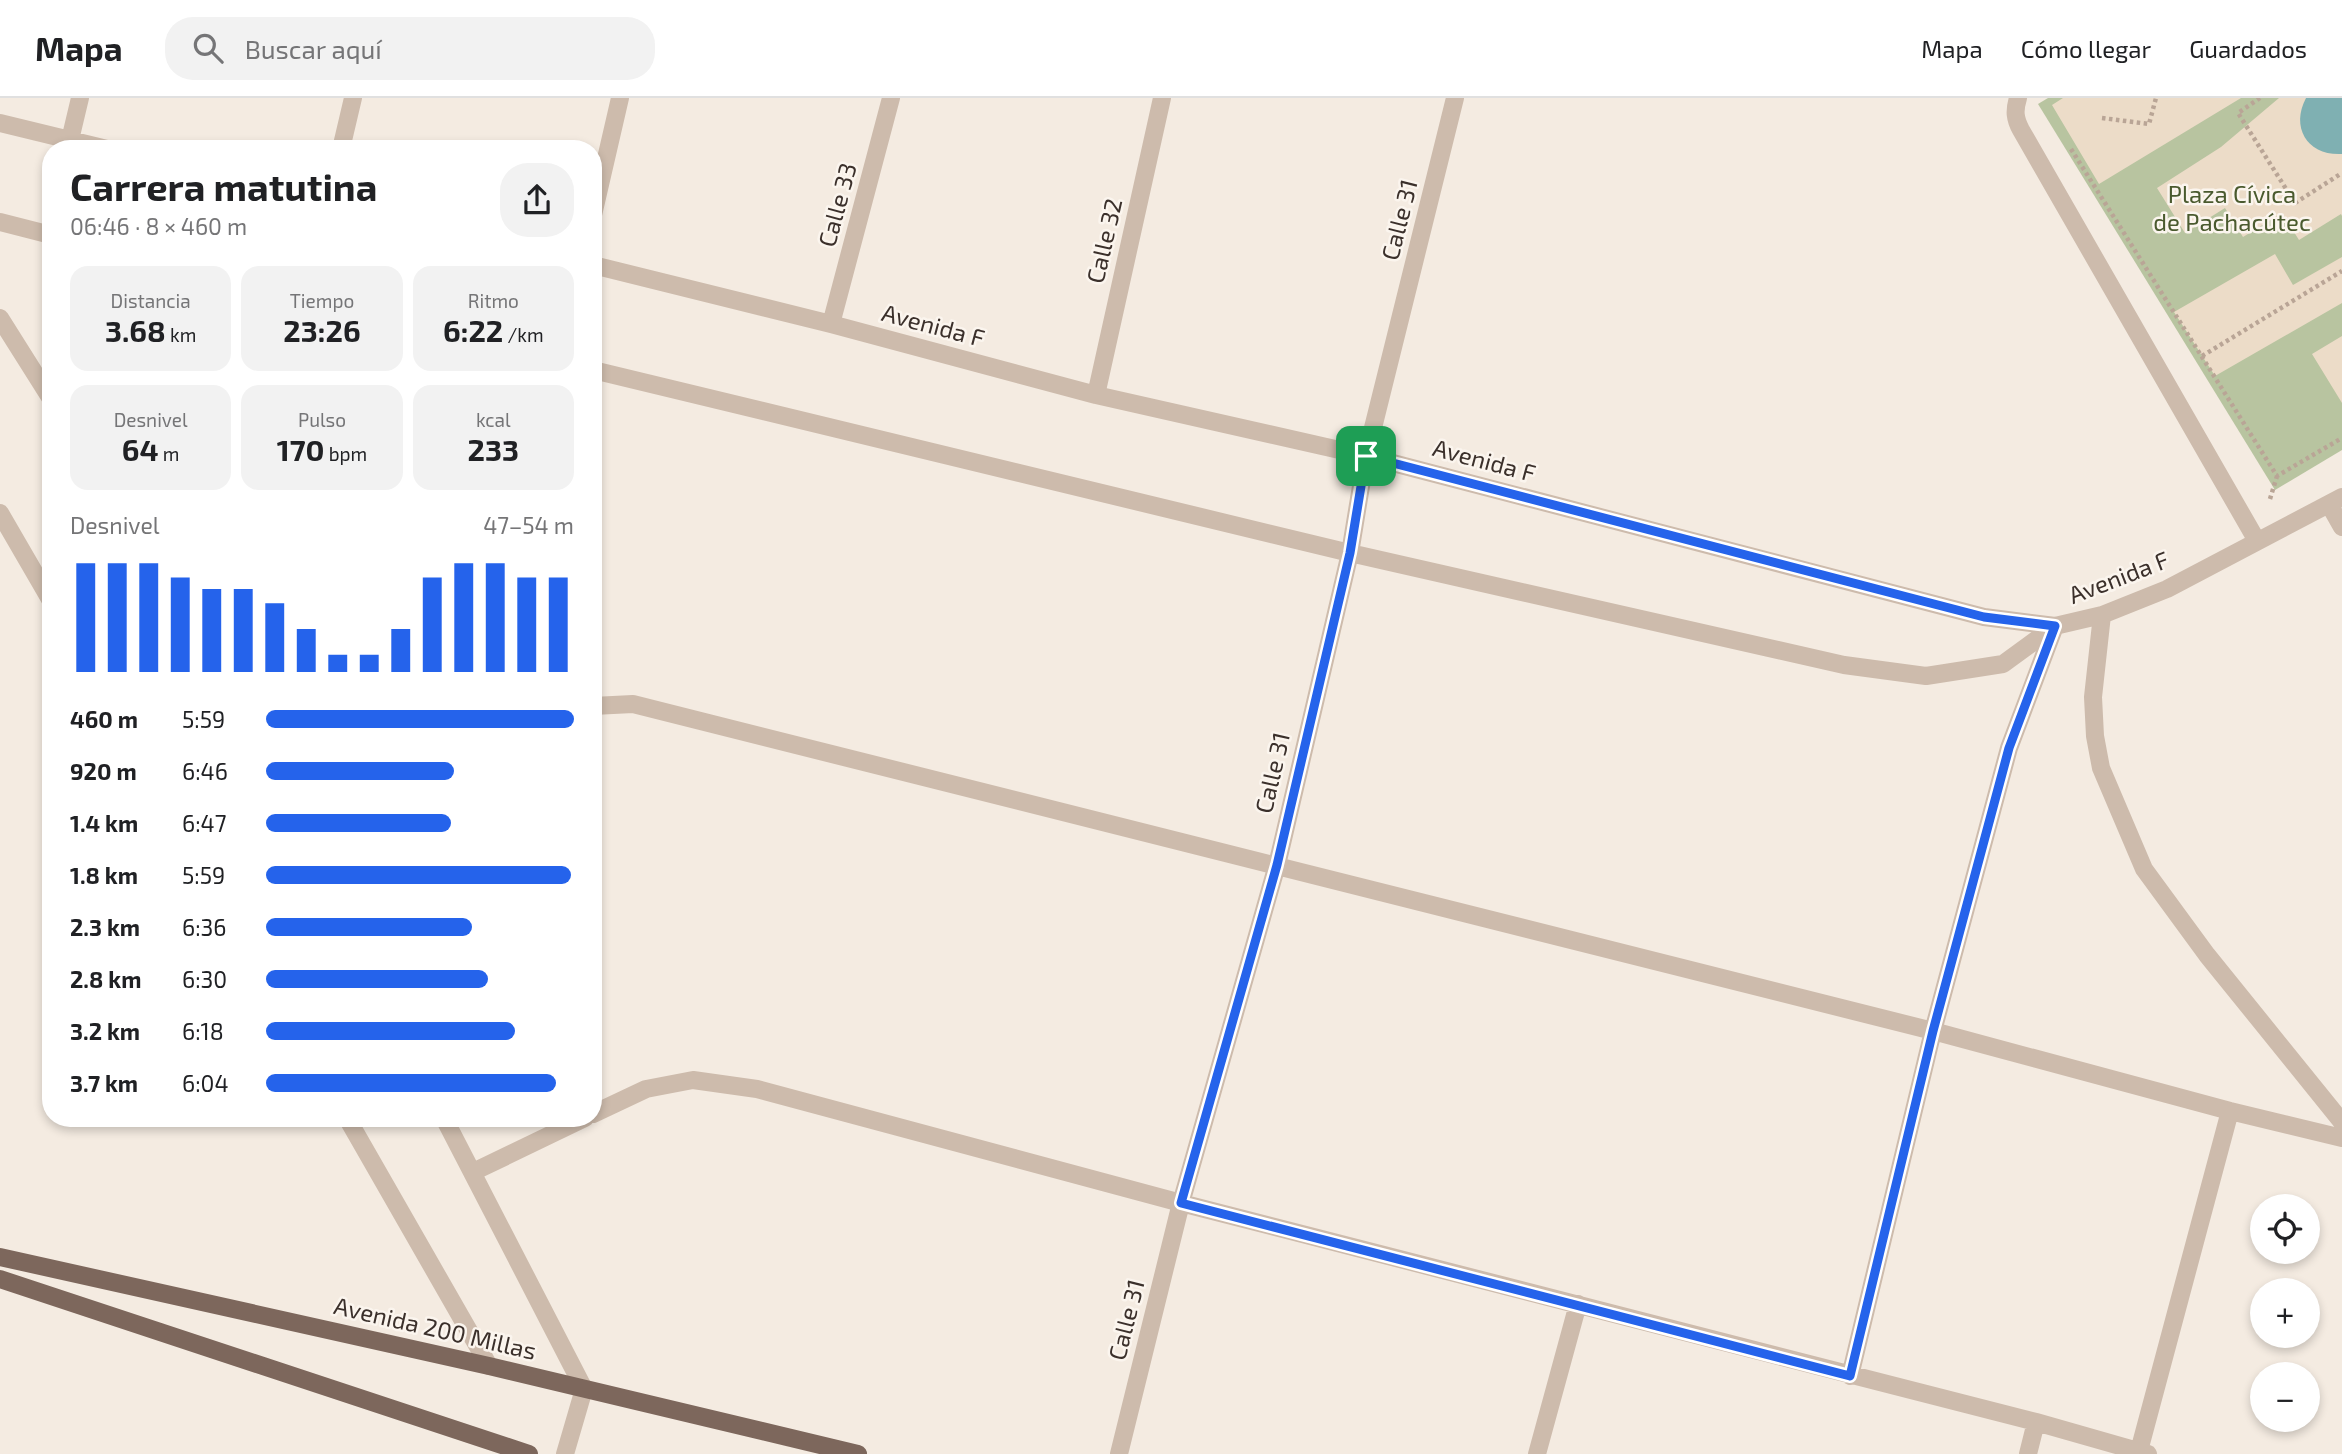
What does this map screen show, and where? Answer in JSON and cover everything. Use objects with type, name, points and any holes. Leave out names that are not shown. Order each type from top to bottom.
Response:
[{"type":"main road","name":"Avenida 200 Millas","points":[[0,1257],[489,1366],[858,1454]]},
{"type":"main road","points":[[0,1279],[529,1454]]},
{"type":"street","points":[[0,122],[70,140],[80,98]]},
{"type":"street","points":[[343,140],[354,98]]},
{"type":"street","points":[[602,176],[620,98]]},
{"type":"street","name":"Calle 33","points":[[831,324],[891,98]]},
{"type":"street","name":"Calle 32","points":[[1096,394],[1162,98]]},
{"type":"street","name":"Calle 31","points":[[1119,1454],[1181,1203],[1277,865],[1350,553],[1366,456],[1455,98]]},
{"type":"street","points":[[2018,98],[2015,107],[2016,119],[2021,130],[2257,541]]},
{"type":"street","points":[[0,222],[42,232]]},
{"type":"street","name":"Avenida F","points":[[602,267],[1096,394],[1366,456],[1984,617],[2055,626],[2102,615],[2166,589],[2257,541],[2338,503]]},
{"type":"street","points":[[0,318],[42,385]]},
{"type":"street","points":[[602,372],[1350,553],[1844,665],[1926,676],[2003,664],[2055,626]]},
{"type":"street","points":[[2338,503],[2342,527]]},
{"type":"street","points":[[0,513],[42,585]]},
{"type":"street","points":[[2102,615],[2092,697],[2095,736],[2101,768],[2144,870],[2207,955],[2342,1122]]},
{"type":"street","points":[[1850,1376],[1933,1031],[2009,748],[2055,626]]},
{"type":"street","points":[[602,706],[634,704],[1933,1031],[2230,1111],[2342,1138]]},
{"type":"street","points":[[602,1110],[646,1089],[693,1080],[757,1089],[1181,1203],[2036,1422],[2144,1453],[2230,1111]]},
{"type":"street","points":[[353,1127],[489,1366]]},
{"type":"street","points":[[449,1127],[584,1389],[565,1454]]},
{"type":"street","points":[[473,1172],[566,1127]]},
{"type":"street","points":[[1537,1454],[1578,1304]]},
{"type":"street","points":[[2028,1454],[2036,1422]]},
{"type":"path","points":[[2102,118],[2149,124],[2156,98]]},
{"type":"path","points":[[2260,98],[2238,113],[2295,203],[2342,173]]},
{"type":"path","points":[[2065,139],[2277,476],[2342,438]]},
{"type":"path","points":[[2202,356],[2342,271]]},
{"type":"green space","name":"Plaza Cívica de Pachacútec","points":[[2048,98],[2342,98],[2342,450],[2275,490],[2038,104]]},
{"type":"shaded area","points":[[2063,98],[2241,98],[2099,184],[2052,105]]},
{"type":"shaded area","points":[[2279,98],[2342,98],[2342,216],[2341,214],[2299,240],[2282,213],[2243,237],[2225,208],[2185,233],[2157,188],[2221,147]]},
{"type":"shaded area","points":[[2275,254],[2293,285],[2342,257],[2342,303],[2215,376],[2174,312]]},
{"type":"shaded area","points":[[2342,336],[2342,403],[2312,354]]},
{"type":"water","points":[[2306,98],[2342,98],[2342,154],[2320,150],[2305,138],[2300,120]]},
{"type":"route","points":[[1366,456],[1984,617],[2055,626],[2009,748],[1933,1031],[1850,1376],[1181,1203],[1277,865],[1350,553],[1366,456]]}]
